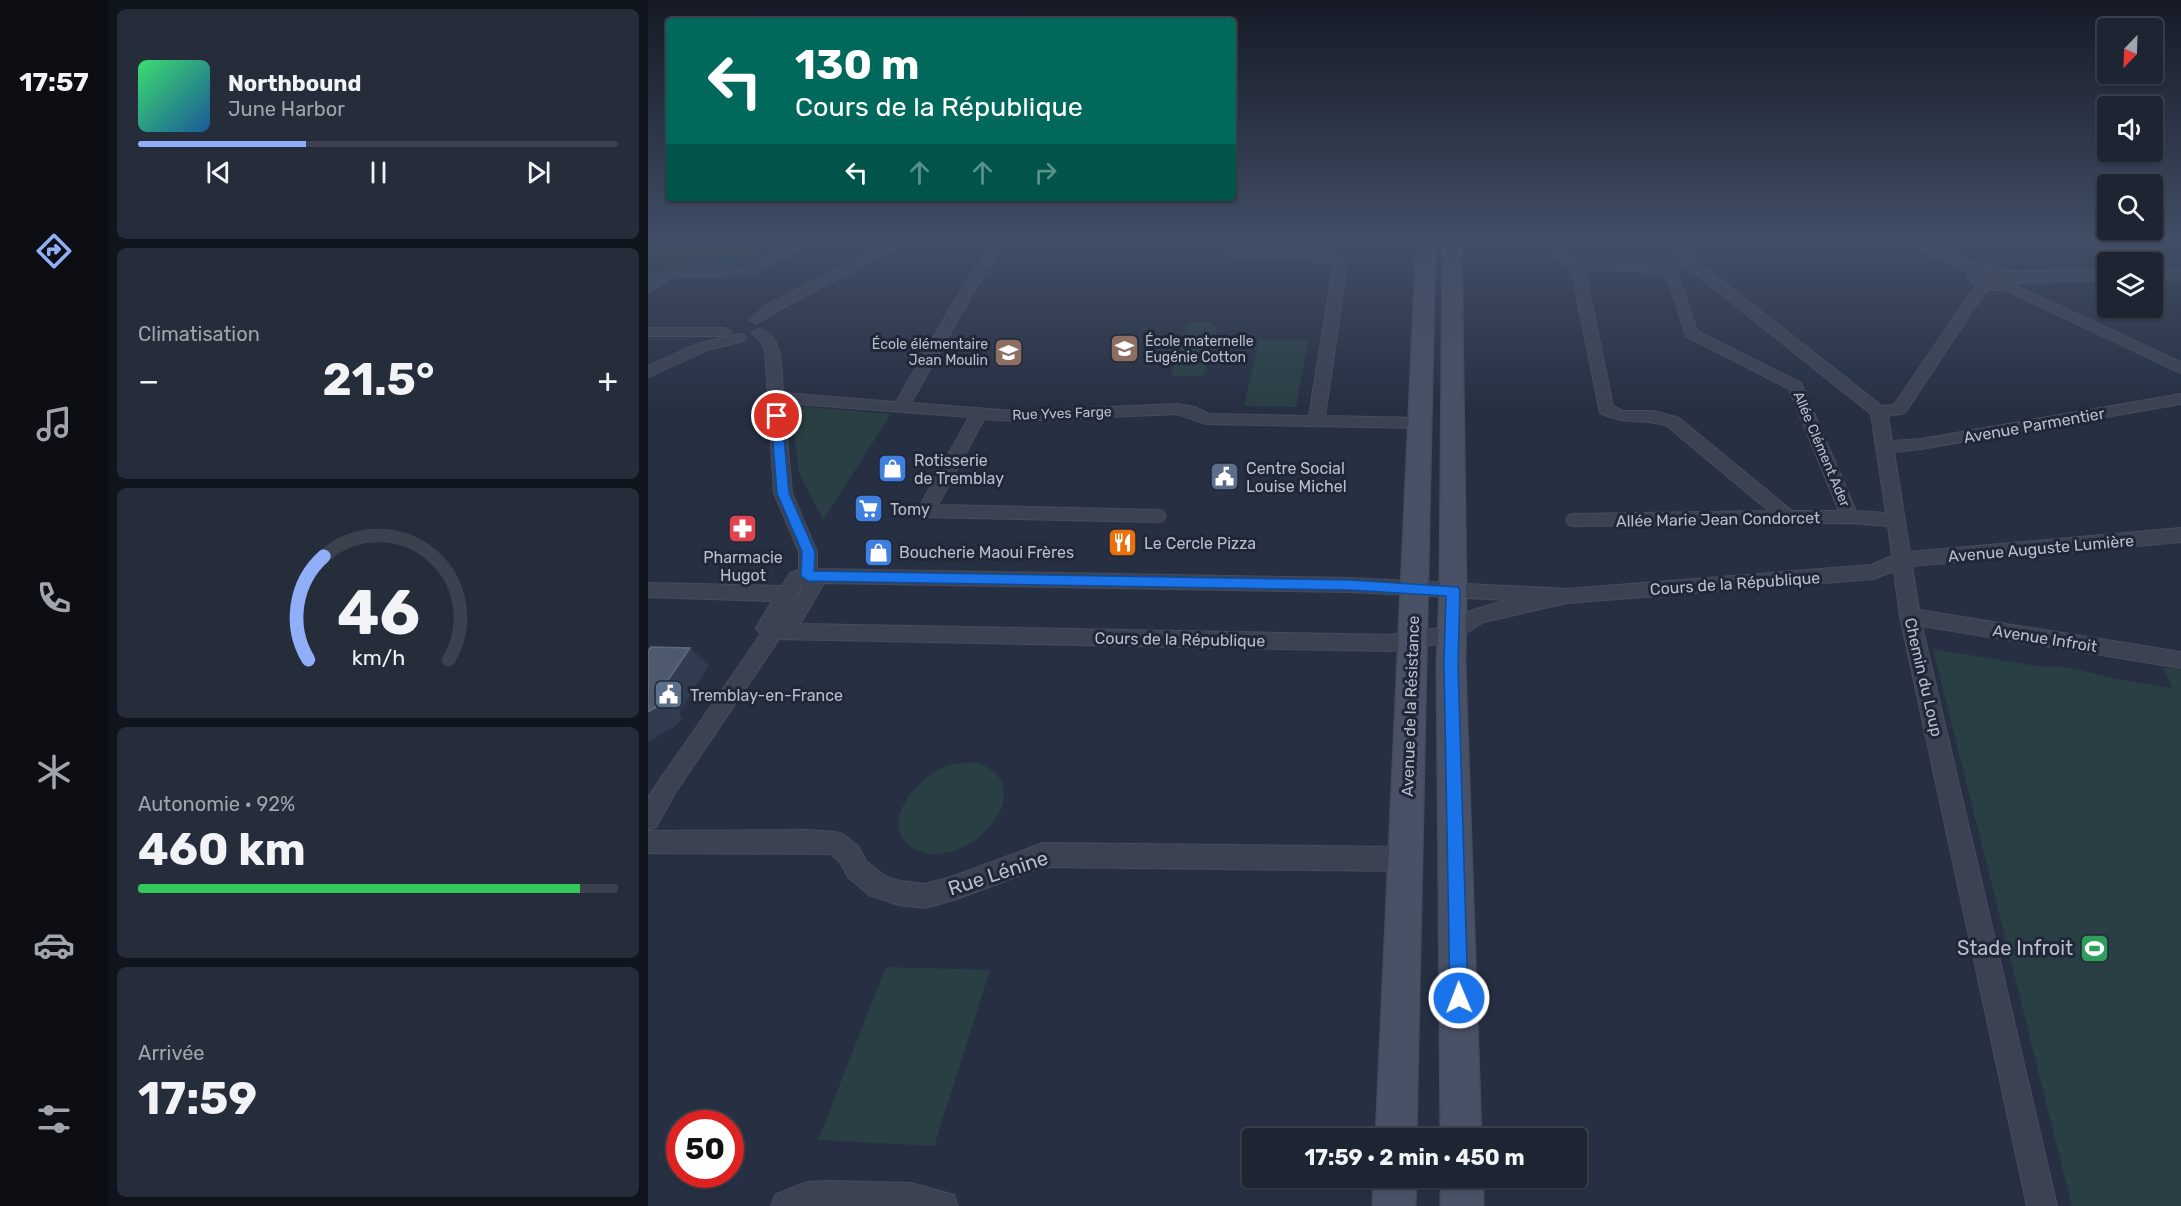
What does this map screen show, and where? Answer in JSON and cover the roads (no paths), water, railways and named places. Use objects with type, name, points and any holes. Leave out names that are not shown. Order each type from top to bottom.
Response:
[{"type":"main road","name":"Avenue de la Résistance","points":[[1396,1128],[1424,294]]},
{"type":"main road","points":[[1452,294],[1453,591],[1451,634],[1461,1128]]},
{"type":"main road","points":[[1394,1206],[1395,1188]]},
{"type":"main road","points":[[1462,1188],[1462,1206]]},
{"type":"street","points":[[648,372],[702,347],[757,326],[772,308],[799,294]]},
{"type":"street","points":[[901,407],[965,294]]},
{"type":"street","points":[[1316,422],[1336,294]]},
{"type":"street","points":[[1583,294],[1606,408],[1620,416],[1654,416],[1673,423],[1790,519]]},
{"type":"street","name":"Allée Clément Ader","points":[[1678,294],[1690,333],[1796,386],[1850,517]]},
{"type":"street","points":[[1730,294],[1879,412],[1899,409],[1976,294]]},
{"type":"street","points":[[2033,294],[2181,368]]},
{"type":"street","points":[[648,819],[657,786],[809,595],[812,577],[808,552],[783,493],[772,350],[757,326]]},
{"type":"street","points":[[648,332],[735,335]]},
{"type":"street","name":"Rue Yves Farge","points":[[776,397],[1014,416],[1177,409],[1189,411],[1207,419],[1420,423]]},
{"type":"street","name":"Avenue Parmentier","points":[[1886,447],[1921,444],[2181,399]]},
{"type":"street","name":"Chemin du Loup","points":[[1879,412],[1910,616],[2042,1206]]},
{"type":"street","points":[[979,413],[926,511],[1157,516]]},
{"type":"street","name":"Allée Marie Jean Condorcet","points":[[1575,520],[1850,517],[1897,520]]},
{"type":"street","name":"Avenue Auguste Lumière","points":[[1900,560],[2181,535]]},
{"type":"street","name":"Cours de la République","points":[[779,630],[1391,643],[1451,634],[1477,616],[1567,596],[1873,572],[1900,560]]},
{"type":"street","points":[[779,630],[766,628],[797,578],[812,577]]},
{"type":"street","name":"Cours de la République","points":[[812,577],[1041,579],[1413,588],[1567,596]]},
{"type":"street","points":[[648,590],[786,594]]},
{"type":"street","name":"Avenue Infroit","points":[[1910,616],[2181,660]]},
{"type":"street","name":"Rue Lénine","points":[[648,842],[806,841],[836,843],[849,854],[857,870],[879,886],[899,893],[925,896],[954,888],[1043,855],[1405,859]]},
{"type":"street","points":[[786,1206],[807,1197],[830,1196],[911,1198],[943,1206]]},
{"type":"place","name":"École maternelle Eugénie Cotton","points":[[1124,349]]},
{"type":"place","name":"École élémentaire Jean Moulin","points":[[1009,352]]},
{"type":"place","name":"Rotisserie de Tremblay","points":[[893,469]]},
{"type":"place","name":"Centre Social Louise Michel","points":[[1225,477]]},
{"type":"place","name":"Tomy","points":[[869,509]]},
{"type":"place","name":"Pharmacie Hugot","points":[[743,529]]},
{"type":"place","name":"Le Cercle Pizza","points":[[1123,543]]},
{"type":"place","name":"Boucherie Maoui Frères","points":[[878,552]]},
{"type":"place","name":"Tremblay-en-France","points":[[669,695]]},
{"type":"place","name":"Stade Infroit","points":[[2094,948]]}]
